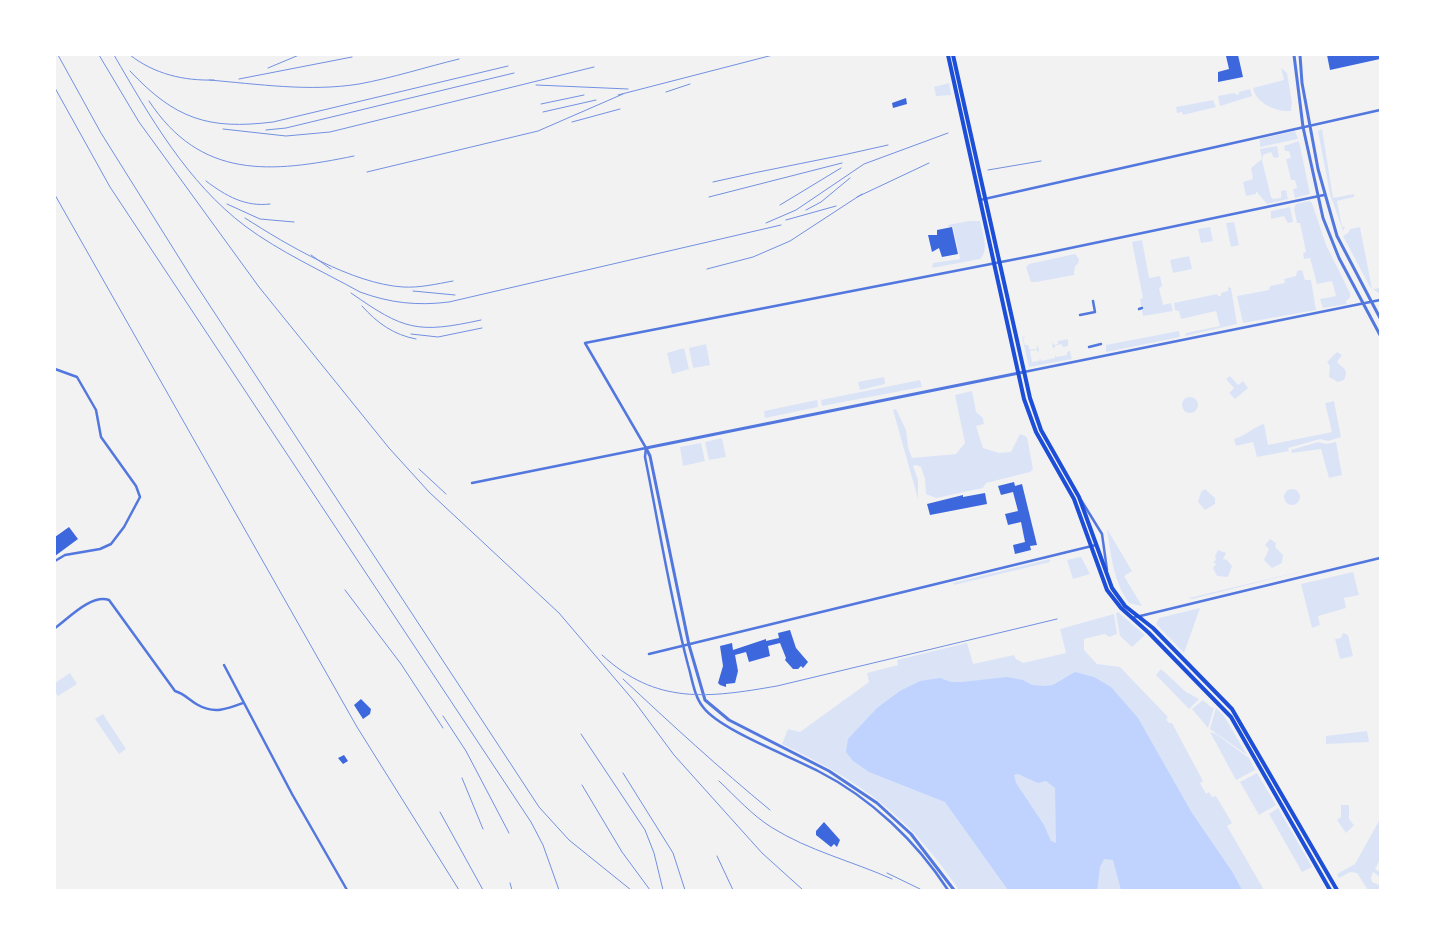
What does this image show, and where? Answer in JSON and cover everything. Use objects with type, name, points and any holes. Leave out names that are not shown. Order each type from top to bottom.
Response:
[{"type":"main road","points":[[948,55],[1000,262],[1035,414],[1041,430],[1079,497],[1107,576],[1122,603],[1153,628],[1232,709],[1337,890]]},
{"type":"main road","points":[[954,55],[994,262],[1029,416],[1074,499],[1107,590],[1118,605],[1230,717],[1330,890]]},
{"type":"street","points":[[1294,55],[1303,127],[1318,196],[1333,246],[1380,335]]},
{"type":"street","points":[[1300,55],[1302,83],[1324,195],[1339,243],[1380,318]]},
{"type":"street","points":[[983,199],[1380,110]]},
{"type":"street","points":[[954,890],[911,834],[863,793],[829,771],[745,730],[715,710],[702,695],[688,645],[650,456],[585,343],[1000,262],[1324,195]]},
{"type":"street","points":[[472,483],[1380,300]]},
{"type":"street","points":[[1080,314],[1095,312],[1092,301]]},
{"type":"street","points":[[1089,347],[1101,344]]},
{"type":"street","points":[[55,369],[77,377],[96,410],[101,436],[136,486],[140,497],[124,527],[111,544],[100,550],[65,554],[55,560]]},
{"type":"street","points":[[646,448],[645,457],[683,646],[696,695],[704,710],[731,728],[847,788],[907,837],[948,890]]},
{"type":"street","points":[[1079,497],[1102,534],[1107,563],[1107,576]]},
{"type":"street","points":[[649,654],[1096,545]]},
{"type":"street","points":[[1132,618],[1380,558]]},
{"type":"street","points":[[55,628],[94,600],[102,598],[109,600],[175,691],[186,695],[197,704],[215,711],[243,703]]},
{"type":"street","points":[[224,665],[243,703],[347,890]]},
{"type":"shaded area","points":[[1281,68],[1287,73],[1292,102],[1291,111],[1279,110],[1262,102],[1253,88],[1284,80]]},
{"type":"shaded area","points":[[949,83],[951,95],[936,96],[934,87]]},
{"type":"shaded area","points":[[1250,89],[1252,96],[1220,106],[1218,96],[1234,93],[1238,95],[1239,92]]},
{"type":"shaded area","points":[[1213,100],[1216,107],[1183,115],[1182,112],[1177,113],[1176,107]]},
{"type":"shaded area","points":[[1322,129],[1333,198],[1354,194],[1354,197],[1337,201],[1342,227],[1345,226],[1343,231],[1330,194],[1318,131]]},
{"type":"shaded area","points":[[1295,131],[1298,139],[1260,147],[1260,139]]},
{"type":"shaded area","points":[[1299,141],[1310,194],[1295,198],[1293,189],[1297,188],[1295,180],[1291,180],[1286,159],[1291,158],[1289,151],[1285,151],[1284,146]]},
{"type":"shaded area","points":[[1277,146],[1279,157],[1274,158],[1271,152],[1263,155],[1262,160],[1271,197],[1273,199],[1281,198],[1281,191],[1286,190],[1288,199],[1267,204],[1256,191],[1256,194],[1246,196],[1243,182],[1253,179],[1251,168],[1262,159],[1260,149]]},
{"type":"shaded area","points":[[1309,201],[1312,203],[1326,245],[1350,293],[1350,298],[1346,301],[1347,304],[1323,308],[1320,299],[1336,296],[1332,281],[1317,284],[1310,258],[1304,259],[1303,253],[1306,252],[1300,223],[1297,223],[1294,208],[1296,204]]},
{"type":"shaded area","points":[[1290,207],[1293,222],[1288,223],[1284,216],[1271,219],[1271,211]]},
{"type":"shaded area","points":[[980,221],[985,246],[980,259],[932,268],[933,263],[960,259],[953,227],[948,225]]},
{"type":"shaded area","points":[[1234,222],[1239,245],[1231,247],[1226,223]]},
{"type":"shaded area","points":[[1210,227],[1213,241],[1201,243],[1198,229]]},
{"type":"shaded area","points":[[1360,227],[1372,288],[1343,236],[1350,229]]},
{"type":"shaded area","points":[[1142,240],[1149,278],[1160,276],[1162,286],[1159,288],[1163,305],[1171,303],[1173,311],[1143,316],[1140,299],[1143,298],[1132,242]]},
{"type":"shaded area","points":[[1075,254],[1079,259],[1078,264],[1075,266],[1074,275],[1031,282],[1026,267],[1029,264]]},
{"type":"shaded area","points":[[1189,256],[1192,269],[1173,273],[1170,260]]},
{"type":"shaded area","points":[[1302,270],[1305,280],[1311,280],[1316,310],[1243,323],[1237,296],[1269,290],[1270,286],[1285,283],[1284,279],[1296,276],[1297,271]]},
{"type":"shaded area","points":[[1228,287],[1231,288],[1237,324],[1185,336],[1186,333],[1220,326],[1216,311],[1181,319],[1179,311],[1175,310],[1174,303],[1217,294],[1221,296],[1221,293],[1228,291]]},
{"type":"shaded area","points":[[1380,288],[1380,294],[1373,289]]},
{"type":"shaded area","points":[[1179,331],[1180,337],[1106,352],[1106,345]]},
{"type":"shaded area","points":[[1026,336],[1023,338],[1025,345],[1028,345],[1030,350],[1037,349],[1037,345],[1039,349],[1038,353],[1037,350],[1030,351],[1032,362],[1039,361],[1040,358],[1041,361],[1055,358],[1055,355],[1057,357],[1067,355],[1067,352],[1070,351],[1072,359],[1029,367],[1022,337]]},
{"type":"shaded area","points":[[1068,339],[1068,346],[1063,347],[1061,344],[1055,346],[1054,349],[1052,346],[1053,342],[1054,345],[1058,344],[1058,341]]},
{"type":"shaded area","points":[[706,344],[710,365],[693,368],[689,348]]},
{"type":"shaded area","points":[[684,348],[689,369],[672,374],[667,353]]},
{"type":"shaded area","points":[[1337,352],[1342,355],[1337,362],[1346,371],[1344,380],[1338,382],[1329,377],[1330,366],[1327,362]]},
{"type":"shaded area","points":[[1230,376],[1238,385],[1243,381],[1248,388],[1235,399],[1229,393],[1234,388],[1226,379]]},
{"type":"shaded area","points":[[884,377],[885,384],[860,390],[858,382]]},
{"type":"shaded area","points":[[920,380],[922,387],[822,406],[821,400]]},
{"type":"shaded area","points":[[972,391],[976,412],[983,418],[984,424],[976,426],[983,448],[999,453],[1011,452],[1020,434],[1027,437],[1033,469],[1030,472],[986,483],[983,488],[936,498],[926,494],[925,479],[921,467],[916,465],[913,466],[918,480],[918,499],[893,410],[896,409],[906,430],[908,447],[912,458],[956,454],[965,443],[955,395]]},
{"type":"shaded area","points":[[1190,397],[1198,405],[1190,413],[1182,405]]},
{"type":"shaded area","points":[[817,400],[818,407],[765,418],[764,411]]},
{"type":"shaded area","points":[[1334,401],[1341,437],[1328,441],[1320,439],[1288,448],[1289,451],[1257,457],[1253,442],[1236,446],[1234,439],[1264,424],[1268,445],[1332,432],[1325,403]]},
{"type":"shaded area","points":[[722,438],[726,457],[709,460],[705,442]]},
{"type":"shaded area","points":[[1318,442],[1326,444],[1336,442],[1342,475],[1329,478],[1321,449],[1292,453],[1291,450]]},
{"type":"shaded area","points":[[701,443],[705,461],[683,466],[680,447]]},
{"type":"shaded area","points":[[1205,489],[1215,498],[1215,504],[1205,510],[1198,502],[1201,492]]},
{"type":"shaded area","points":[[1292,489],[1300,497],[1292,505],[1284,497]]},
{"type":"shaded area","points":[[1107,529],[1132,571],[1124,576],[1142,606],[1129,603],[1119,586]]},
{"type":"shaded area","points":[[1270,539],[1276,543],[1275,547],[1283,555],[1282,563],[1272,568],[1264,560],[1269,549],[1265,545]]},
{"type":"shaded area","points":[[1218,550],[1226,553],[1223,559],[1227,560],[1232,566],[1228,577],[1217,576],[1213,568],[1216,564],[1213,562],[1216,560],[1215,556]]},
{"type":"shaded area","points":[[1081,557],[1090,574],[1073,579],[1067,560]]},
{"type":"shaded area","points":[[1050,559],[1050,562],[954,585],[953,583]]},
{"type":"shaded area","points":[[1315,568],[1192,599],[1189,598]]},
{"type":"shaded area","points":[[1353,572],[1359,595],[1344,598],[1346,608],[1318,616],[1320,625],[1312,628],[1301,584]]},
{"type":"shaded area","points":[[1200,608],[1184,653],[1156,624],[1159,618]]},
{"type":"shaded area","points":[[1118,612],[1145,635],[1132,647],[1120,636],[1116,613]]},
{"type":"shaded area","points":[[1114,614],[1117,634],[1109,637],[1105,634],[1084,639],[1084,650],[1097,664],[1120,667],[1168,717],[1166,719],[1169,723],[1172,723],[1203,781],[1200,783],[1206,794],[1209,792],[1212,797],[1216,796],[1232,823],[1227,826],[1264,890],[959,890],[921,841],[882,804],[837,773],[782,744],[788,729],[800,732],[869,682],[867,673],[898,665],[897,660],[967,643],[973,664],[1014,655],[1016,659],[1023,663],[1066,653],[1060,629]]},
{"type":"shaded area","points":[[1343,633],[1348,635],[1353,656],[1340,659],[1335,639],[1341,638]]},
{"type":"shaded area","points":[[1161,669],[1186,692],[1199,699],[1189,709],[1156,675]]},
{"type":"shaded area","points":[[70,673],[77,684],[58,696],[55,692],[55,683]]},
{"type":"shaded area","points":[[1203,700],[1212,708],[1214,707],[1208,728],[1192,709]]},
{"type":"shaded area","points":[[1216,708],[1224,716],[1247,755],[1210,729]]},
{"type":"shaded area","points":[[103,714],[126,749],[119,754],[95,719]]},
{"type":"shaded area","points":[[1367,731],[1369,742],[1326,744],[1326,736]]},
{"type":"shaded area","points":[[1210,732],[1216,734],[1249,758],[1255,770],[1236,780]]},
{"type":"shaded area","points":[[1257,773],[1276,805],[1259,815],[1240,782]]},
{"type":"shaded area","points":[[1341,805],[1349,805],[1349,819],[1354,825],[1346,833],[1337,820],[1341,817]]},
{"type":"shaded area","points":[[1278,808],[1312,867],[1302,872],[1269,814]]},
{"type":"shaded area","points":[[1380,819],[1380,859],[1375,869],[1380,872],[1380,877],[1373,872],[1371,878],[1372,882],[1380,884],[1380,890],[1368,890],[1357,873],[1350,872],[1339,878],[1337,874],[1355,864]]},
{"type":"water","points":[[1075,672],[1094,677],[1111,687],[1138,718],[1192,813],[1233,873],[1242,890],[1121,890],[1113,860],[1104,859],[1100,867],[1097,890],[1008,890],[945,802],[869,772],[853,761],[846,752],[848,739],[877,708],[900,691],[920,681],[940,678],[951,682],[962,682],[1007,677],[1023,680],[1032,685],[1053,685]],"holes":[[[1018,774],[1038,783],[1046,781],[1055,788],[1056,843],[1051,841],[1044,825],[1016,783],[1014,775]]]},
{"type":"building","points":[[1238,55],[1243,77],[1218,82],[1218,72],[1229,69],[1226,56]]},
{"type":"building","points":[[1327,55],[1380,55],[1380,59],[1330,70]]},
{"type":"building","points":[[906,98],[907,104],[893,108],[892,103]]},
{"type":"building","points":[[952,227],[958,254],[942,257],[939,248],[932,252],[928,235],[937,235],[937,230]]},
{"type":"building","points":[[1014,482],[1015,486],[1022,484],[1037,545],[1030,546],[1031,550],[1015,554],[1013,545],[1025,542],[1021,522],[1008,525],[1005,514],[1018,511],[1013,492],[1001,495],[998,486]]},
{"type":"building","points":[[985,493],[987,504],[930,515],[927,504],[963,495],[963,497]]},
{"type":"building","points":[[69,527],[78,539],[55,556],[55,537]]},
{"type":"building","points":[[790,630],[796,648],[808,662],[803,668],[801,666],[798,669],[793,669],[785,660],[786,658],[780,643],[768,646],[770,656],[749,662],[746,652],[735,655],[738,671],[735,683],[726,684],[726,687],[718,683],[723,666],[720,646],[732,643],[733,650],[766,639],[766,641],[779,638],[778,633]]},
{"type":"building","points":[[361,699],[371,709],[370,714],[363,719],[354,705]]},
{"type":"building","points":[[344,755],[348,761],[343,764],[338,758]]},
{"type":"building","points":[[824,822],[840,840],[837,847],[834,844],[831,847],[816,835],[816,831]]},
{"type":"railway","points":[[58,55],[101,133],[193,280],[539,807],[569,840],[631,890]]},
{"type":"railway","points":[[99,55],[139,122],[259,287],[389,448],[429,492],[559,613],[634,701],[674,755],[762,853],[803,890]]},
{"type":"railway","points":[[114,55],[171,147],[224,209],[245,226],[287,253],[360,292],[382,299],[426,304],[449,302],[781,225]]},
{"type":"railway","points":[[130,55],[159,72],[181,78],[214,80]]},
{"type":"railway","points":[[268,68],[299,55]]},
{"type":"railway","points":[[618,95],[773,55]]},
{"type":"railway","points":[[239,79],[352,57]]},
{"type":"railway","points":[[209,80],[303,87],[340,86],[384,79],[459,59]]},
{"type":"railway","points":[[130,71],[162,100],[194,118],[211,122],[250,124],[273,122],[508,66]]},
{"type":"railway","points":[[223,129],[286,136],[330,132],[594,67]]},
{"type":"railway","points":[[266,130],[286,128],[514,73]]},
{"type":"railway","points":[[666,92],[690,84]]},
{"type":"railway","points":[[536,85],[628,89]]},
{"type":"railway","points":[[55,88],[110,187],[531,822],[543,845],[559,890]]},
{"type":"railway","points":[[367,172],[538,131],[623,94]]},
{"type":"railway","points":[[541,104],[584,95]]},
{"type":"railway","points":[[543,112],[596,100]]},
{"type":"railway","points":[[149,101],[169,127],[191,145],[215,158],[240,164],[266,167],[294,166],[354,156]]},
{"type":"railway","points":[[572,122],[620,109]]},
{"type":"railway","points":[[766,223],[796,210],[864,164],[948,133]]},
{"type":"railway","points":[[713,182],[888,145]]},
{"type":"railway","points":[[988,170],[1041,161]]},
{"type":"railway","points":[[709,197],[842,163]]},
{"type":"railway","points":[[857,197],[929,163]]},
{"type":"railway","points":[[780,205],[841,168]]},
{"type":"railway","points":[[806,210],[821,202],[850,178]]},
{"type":"railway","points":[[206,181],[244,202],[270,204]]},
{"type":"railway","points":[[707,269],[753,257],[790,241],[862,194]]},
{"type":"railway","points":[[55,195],[357,727],[459,890]]},
{"type":"railway","points":[[227,204],[260,219],[294,222]]},
{"type":"railway","points":[[786,220],[836,206]]},
{"type":"railway","points":[[245,218],[280,240],[321,262],[363,279],[403,287],[453,281]]},
{"type":"railway","points":[[311,255],[331,269]]},
{"type":"railway","points":[[413,291],[455,295]]},
{"type":"railway","points":[[351,293],[385,315],[412,326],[441,327],[481,320]]},
{"type":"railway","points":[[362,306],[386,327],[400,335],[416,339]]},
{"type":"railway","points":[[411,334],[438,337],[482,328]]},
{"type":"railway","points":[[419,469],[446,494]]},
{"type":"railway","points":[[345,590],[401,664],[443,728]]},
{"type":"railway","points":[[602,655],[622,671],[642,683],[684,694],[706,695],[777,686],[1057,619]]},
{"type":"railway","points":[[623,679],[695,746],[770,810]]},
{"type":"railway","points":[[443,716],[466,751],[509,833]]},
{"type":"railway","points":[[581,734],[645,830],[654,853],[663,890]]},
{"type":"railway","points":[[623,773],[673,853],[685,890]]},
{"type":"railway","points":[[462,778],[483,829]]},
{"type":"railway","points":[[719,781],[757,817],[785,835],[800,843],[892,879]]},
{"type":"railway","points":[[582,785],[622,852],[650,890]]},
{"type":"railway","points":[[440,812],[483,890]]},
{"type":"railway","points":[[717,856],[733,890]]},
{"type":"railway","points":[[887,873],[920,889]]},
{"type":"railway","points":[[510,883],[512,890]]}]
